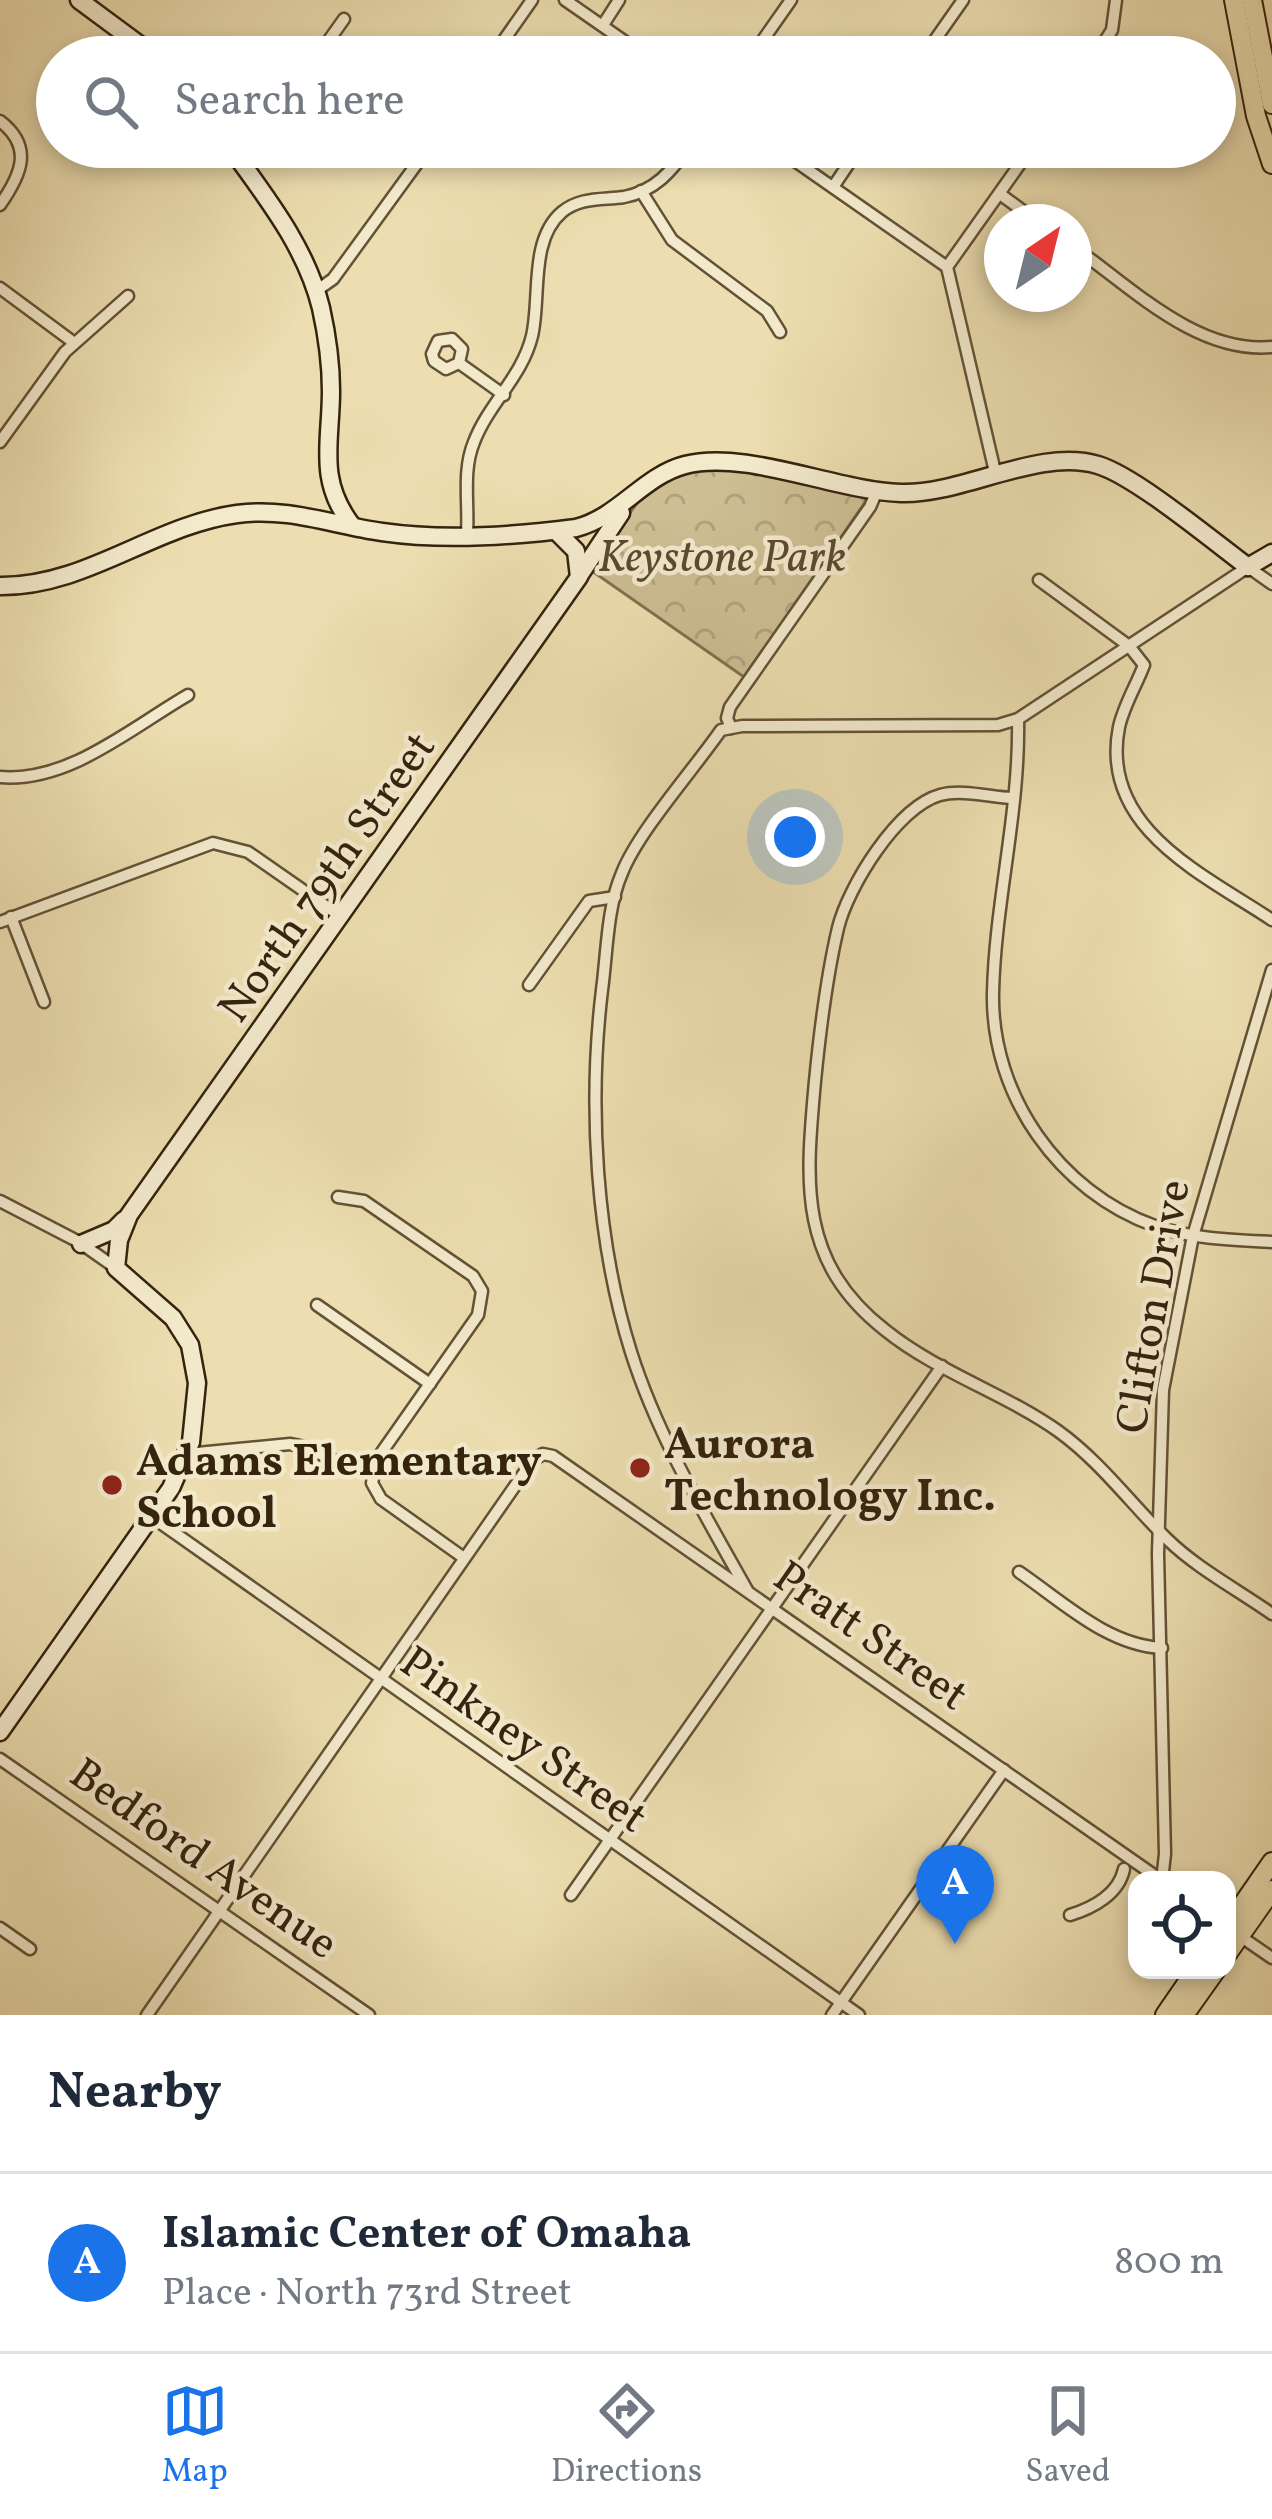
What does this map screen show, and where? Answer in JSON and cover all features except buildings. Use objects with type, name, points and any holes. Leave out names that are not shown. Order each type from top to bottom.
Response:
[{"type":"main road","points":[[1252,0],[1272,104]]},
{"type":"main road","points":[[1232,5],[1256,116],[1272,164]]},
{"type":"main road","points":[[1236,1922],[1272,1862]]},
{"type":"main road","points":[[1236,1925],[1272,1890]]},
{"type":"main road","points":[[1165,2015],[1190,1979]]},
{"type":"main road","points":[[1184,2015],[1210,1979]]},
{"type":"street","points":[[79,0],[128,36]]},
{"type":"street","points":[[507,36],[532,0]]},
{"type":"street","points":[[565,0],[618,36]]},
{"type":"street","points":[[603,25],[620,0]]},
{"type":"street","points":[[766,36],[791,0]]},
{"type":"street","points":[[938,36],[963,0]]},
{"type":"street","points":[[1108,36],[1116,0]]},
{"type":"street","points":[[332,36],[344,19]]},
{"type":"street","points":[[0,121],[20,146],[22,162],[18,178],[0,205]]},
{"type":"street","points":[[246,168],[294,239],[316,292],[331,372],[328,478],[335,501],[350,524]]},
{"type":"street","points":[[316,292],[333,279],[414,168]]},
{"type":"street","points":[[467,534],[469,456],[480,429],[520,370],[530,343],[542,247],[552,224],[573,205],[641,191],[663,179],[672,168]]},
{"type":"street","points":[[806,168],[947,268],[996,476]]},
{"type":"street","points":[[833,187],[846,168]]},
{"type":"street","points":[[947,268],[1018,168]]},
{"type":"street","points":[[641,191],[672,240],[767,311],[780,332]]},
{"type":"street","points":[[1000,194],[1014,204]]},
{"type":"street","points":[[1092,259],[1199,333],[1227,344],[1272,347]]},
{"type":"street","points":[[0,288],[73,342]]},
{"type":"street","points":[[2,435],[73,342],[128,296]]},
{"type":"street","points":[[459,363],[504,394]]},
{"type":"street","points":[[0,586],[66,576],[215,518],[254,512],[298,513],[406,535],[556,531],[593,523],[667,472],[704,462],[744,465],[877,491],[938,491],[1070,461],[1104,467],[1272,584]]},
{"type":"street","points":[[298,513],[312,503],[328,478]]},
{"type":"street","points":[[731,728],[730,707],[877,491]]},
{"type":"street","name":"North 79th Street","points":[[81,1244],[114,1230],[129,1215],[627,503]]},
{"type":"street","points":[[556,531],[576,551],[579,577]]},
{"type":"street","points":[[747,1590],[660,1426],[632,1354],[617,1289],[602,1190],[597,1084],[601,1004],[616,897],[628,860],[721,730],[961,727],[1018,719],[1272,553]]},
{"type":"street","points":[[1039,580],[1129,646],[1144,665],[1117,740],[1119,776],[1132,810],[1163,848],[1272,920]]},
{"type":"street","points":[[0,777],[37,776],[67,766],[188,695]]},
{"type":"street","points":[[1018,719],[993,996],[998,1044],[1011,1088],[1040,1141],[1080,1183],[1132,1216],[1193,1236],[1272,1242]]},
{"type":"street","points":[[1012,797],[934,796],[874,853],[843,909],[820,1024],[807,1170],[820,1241],[838,1279],[894,1337],[1068,1438],[1170,1543],[1272,1614]]},
{"type":"street","points":[[44,1002],[6,920],[213,843],[248,852],[340,916]]},
{"type":"street","points":[[529,985],[589,901],[616,897]]},
{"type":"street","name":"Clifton Drive","points":[[1162,1871],[1159,1529],[1163,1390],[1193,1236],[1272,970]]},
{"type":"street","points":[[147,2015],[464,1558],[381,1499],[372,1483],[377,1459],[478,1315],[482,1291],[472,1276],[364,1201],[338,1197]]},
{"type":"street","points":[[0,1201],[81,1244],[173,1318],[190,1345],[196,1402],[187,1454],[152,1517],[0,1732]]},
{"type":"street","name":"North 79th Street","points":[[116,1268],[119,1240],[129,1215]]},
{"type":"street","points":[[317,1305],[430,1384]]},
{"type":"street","points":[[571,1894],[942,1366]]},
{"type":"street","points":[[187,1454],[290,1444],[340,1466],[373,1471]]},
{"type":"street","name":"Pratt Street","points":[[464,1558],[540,1455],[553,1456],[1142,1871]]},
{"type":"street","name":"Pinkney Street","points":[[152,1517],[859,2015]]},
{"type":"street","points":[[1019,1572],[1114,1636],[1143,1647],[1162,1648]]},
{"type":"street","name":"Bedford Avenue","points":[[0,1759],[369,2015]]},
{"type":"street","points":[[832,2015],[1004,1771]]},
{"type":"street","points":[[1070,1915],[1088,1910],[1110,1891],[1114,1876],[1128,1864]]},
{"type":"street","points":[[0,1928],[30,1949]]},
{"type":"street","points":[[1236,1933],[1272,1958]]},
{"type":"green space","name":"Keystone Park","points":[[743,468],[863,495],[866,501],[744,677],[589,569],[645,492],[683,470]]},
{"type":"place","name":"Aurora Technology Inc.","points":[[640,1468]]},
{"type":"place","name":"Adams Elementary School","points":[[112,1485]]},
{"type":"place","name":"Islamic Center of Omaha","points":[[955,1944]]}]
